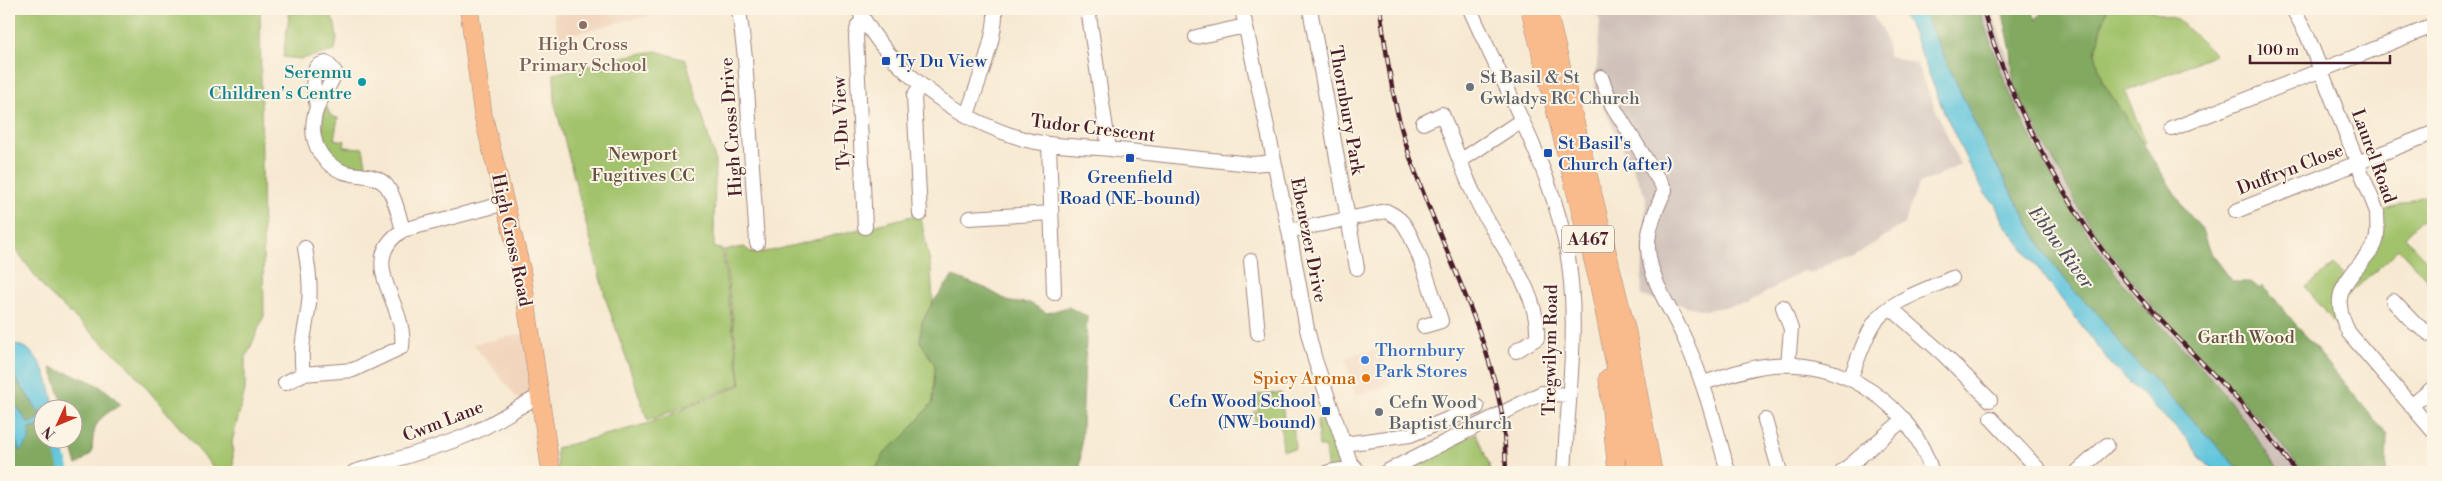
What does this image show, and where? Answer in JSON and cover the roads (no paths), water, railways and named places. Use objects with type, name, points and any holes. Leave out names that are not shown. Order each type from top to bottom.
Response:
[{"type":"main road","name":"High Cross Road","points":[[469,9],[483,115],[521,268],[551,472]]},
{"type":"main road","name":"A467","points":[[1530,9],[1606,314],[1637,472]]},
{"type":"main road","name":"A467","points":[[1547,9],[1627,333],[1653,472]]},
{"type":"main road","points":[[1569,161],[1606,366],[1617,472]]},
{"type":"main road","points":[[1627,333],[1659,472]]},
{"type":"street","name":"High Cross Drive","points":[[738,9],[745,58],[758,243]]},
{"type":"street","points":[[966,115],[988,47],[994,24],[995,9]]},
{"type":"street","points":[[1088,9],[1109,149]]},
{"type":"street","name":"Ebenezer Drive","points":[[1242,9],[1315,360],[1344,444],[1356,470]]},
{"type":"street","name":"Thornbury Park","points":[[1310,9],[1357,268]]},
{"type":"street","name":"Laurel Road","points":[[2293,9],[2321,71],[2377,212],[2378,233],[2374,244],[2347,279],[2338,304],[2342,320],[2349,333],[2433,431]]},
{"type":"street","name":"Tregwilym Road","points":[[1474,10],[1545,175],[1565,243],[1572,313],[1564,472]]},
{"type":"street","name":"Tudor Crescent","points":[[860,14],[892,57],[921,85],[966,115],[1006,133],[1048,144],[1253,164],[1274,162]]},
{"type":"street","name":"Ty-Du View","points":[[860,14],[856,36],[865,227]]},
{"type":"street","points":[[1196,37],[1245,26]]},
{"type":"street","points":[[2172,129],[2433,26]]},
{"type":"street","points":[[1601,77],[1612,105],[1665,190],[1655,212],[1648,247],[1654,279],[1686,342],[1703,383],[1728,472]]},
{"type":"street","points":[[920,214],[914,96],[921,85]]},
{"type":"street","points":[[318,108],[313,134],[324,160],[341,171],[376,179],[385,184],[391,195],[403,230]]},
{"type":"street","points":[[1423,123],[1442,114],[1477,202],[1530,296],[1536,314],[1537,338],[1516,351]]},
{"type":"street","points":[[1460,160],[1522,120]]},
{"type":"street","name":"Duffryn Close","points":[[2236,211],[2433,133]]},
{"type":"street","points":[[1048,144],[1054,292]]},
{"type":"street","points":[[285,382],[303,374],[353,370],[402,347],[401,328],[381,258],[385,247],[392,238],[403,230],[506,203]]},
{"type":"street","points":[[1289,231],[1386,211],[1396,216],[1403,223],[1412,240],[1441,321],[1424,326]]},
{"type":"street","points":[[969,218],[1051,212]]},
{"type":"street","points":[[303,374],[300,347],[309,302],[310,280],[305,248]]},
{"type":"street","points":[[1251,261],[1258,333]]},
{"type":"street","points":[[1850,379],[1871,329],[1883,314],[1891,308],[1952,278]]},
{"type":"street","points":[[2393,301],[2414,323],[2433,336]]},
{"type":"street","points":[[1783,307],[1790,329],[1788,365]]},
{"type":"street","points":[[1891,308],[1943,354],[1990,400]]},
{"type":"street","points":[[1703,383],[1755,368],[1788,365],[1818,368],[1850,379],[1878,395],[1904,419],[1923,448],[1932,472]]},
{"type":"street","points":[[2410,406],[2433,388]]},
{"type":"street","points":[[1386,472],[1537,396],[1547,392],[1568,395]]},
{"type":"street","name":"Cwm Lane","points":[[354,472],[469,435],[516,407],[540,396]]},
{"type":"street","points":[[1344,444],[1410,434],[1477,407]]},
{"type":"street","points":[[1991,418],[2041,472]]},
{"type":"street","points":[[1842,472],[1904,419]]},
{"type":"street","points":[[1765,420],[1780,472]]},
{"type":"street","points":[[2077,472],[2107,445]]},
{"type":"street","points":[[1329,472],[1356,470]]},
{"type":"water","points":[[1899,9],[1922,9],[1985,145],[2047,256],[2074,291],[2098,314],[2127,352],[2242,472],[2216,472],[2201,459],[2189,441],[2111,364],[2002,221],[1995,203],[1986,195],[1968,163],[1942,107],[1913,33]]},
{"type":"water","points":[[9,342],[27,349],[33,354],[43,368],[52,398],[32,398],[32,402],[9,369]]},
{"type":"water","points":[[9,395],[29,424],[32,422],[32,428],[29,429],[29,441],[20,451],[9,424]]},
{"type":"waterway","points":[[58,448],[65,472]]},
{"type":"railway","points":[[1380,9],[1391,82],[1403,136],[1420,185],[1471,309],[1492,372],[1503,421],[1506,472]]},
{"type":"railway","points":[[1983,9],[2010,85],[2028,124],[2069,201],[2093,237],[2142,300],[2242,404],[2296,472]]},
{"type":"place","name":"High Cross Primary School","points":[[583,25]]},
{"type":"place","name":"Ty Du View","points":[[886,61]]},
{"type":"place","name":"Serennu Children's Centre","points":[[362,82]]},
{"type":"place","name":"St Basil & St Gwladys RC Church","points":[[1470,87]]},
{"type":"place","name":"St Basil's Church (after)","points":[[1548,153]]},
{"type":"place","name":"Greenfield Road (NE-bound)","points":[[1130,158]]},
{"type":"place","name":"Thornbury Park Stores","points":[[1365,360]]},
{"type":"place","name":"Spicy Aroma","points":[[1366,378]]},
{"type":"place","name":"Cefn Wood School (NW-bound)","points":[[1326,411]]},
{"type":"place","name":"Cefn Wood Baptist Church","points":[[1379,412]]},
{"type":"park label","name":"Newport Fugitives CC","points":[[643,164]]},
{"type":"park label","name":"Garth Wood","points":[[2246,337]]},
{"type":"water label","name":"Ebbw River","points":[[2062,247]]}]
